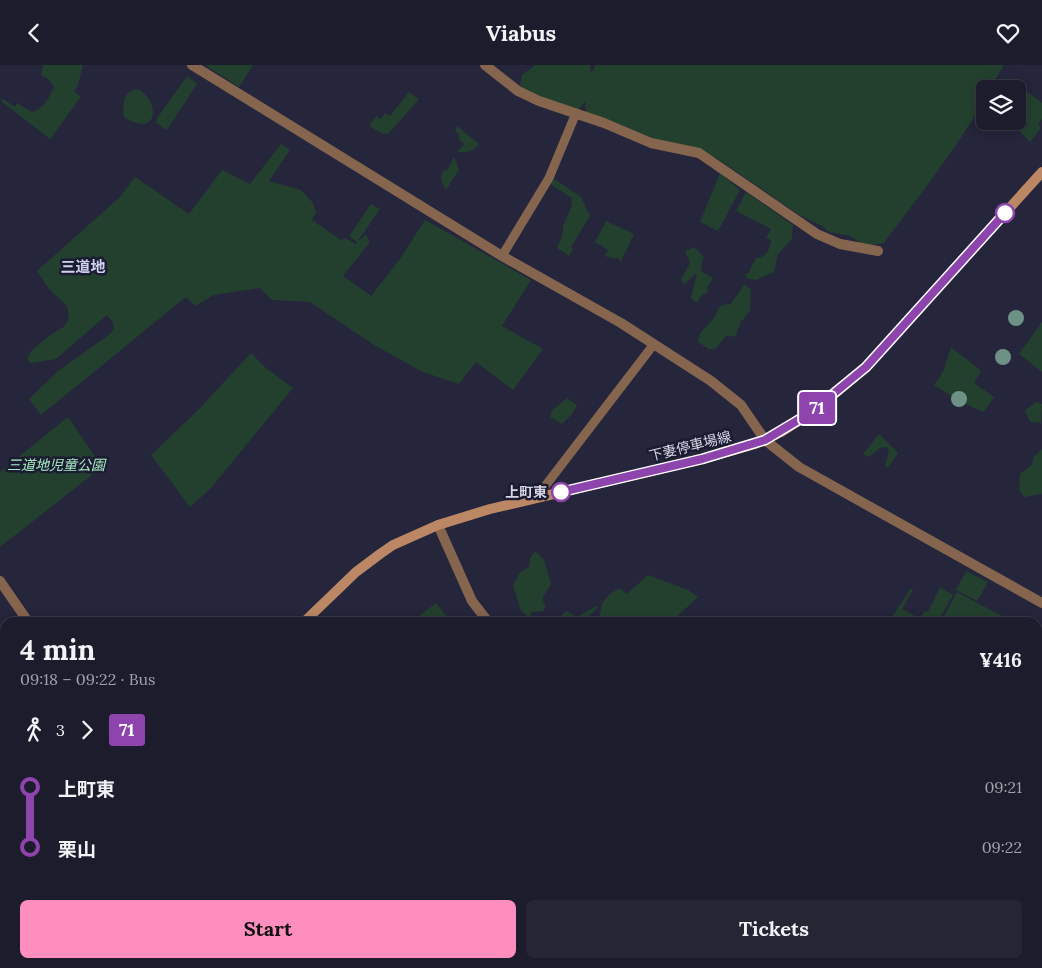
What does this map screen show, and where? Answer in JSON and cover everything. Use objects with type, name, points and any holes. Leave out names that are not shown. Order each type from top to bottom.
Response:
[{"type":"main road","name":"下妻停車場線","points":[[309,617],[356,572],[380,554],[393,545],[438,525],[536,498],[702,459],[765,440],[810,413],[866,367],[1042,172]]},
{"type":"street","points":[[192,65],[502,255],[654,343],[732,397],[765,440],[799,467],[1042,603]]},
{"type":"street","points":[[485,65],[528,97],[576,113],[651,143],[699,153],[816,234],[840,244],[878,251]]},
{"type":"street","points":[[438,525],[472,601],[484,617]]},
{"type":"street","points":[[0,581],[25,617]]},
{"type":"lane","points":[[502,255],[549,178],[576,113]]},
{"type":"lane","points":[[536,498],[654,343]]},
{"type":"green space","points":[[43,65],[83,65],[78,85],[74,91],[81,97],[50,139],[1,101],[3,99],[15,107],[17,103],[32,112],[40,108],[54,86],[47,78],[41,75]]},
{"type":"green space","points":[[205,65],[253,65],[239,87]]},
{"type":"green space","points":[[535,65],[590,65],[591,73],[596,65],[1004,65],[995,80],[976,80],[976,112],[972,120],[925,189],[884,243],[865,246],[850,236],[829,232],[822,226],[801,216],[715,157],[690,146],[669,147],[586,112],[585,101],[576,113],[522,88],[520,85],[522,75]]},
{"type":"green space","points":[[187,76],[197,84],[167,130],[156,123],[158,117]]},
{"type":"green space","points":[[138,89],[151,102],[153,110],[152,117],[143,124],[135,123],[124,117],[123,108],[126,96],[133,90]]},
{"type":"green space","points":[[409,92],[419,99],[389,133],[383,134],[369,126],[376,116],[381,119],[385,113],[390,116]]},
{"type":"green space","points":[[1028,92],[1042,103],[1042,119],[1038,125],[1041,128],[1030,142],[1019,130],[1026,130],[1026,95]]},
{"type":"green space","points":[[457,126],[479,144],[474,149],[467,152],[457,152],[464,144],[459,140],[459,134],[455,131]]},
{"type":"green space","points":[[281,144],[290,150],[269,181],[301,190],[313,203],[316,212],[312,220],[341,240],[345,238],[356,244],[357,242],[349,236],[371,204],[380,209],[358,241],[366,235],[370,242],[343,276],[371,296],[400,259],[425,220],[531,280],[502,326],[543,349],[513,390],[476,362],[459,384],[423,372],[374,345],[310,302],[272,300],[260,288],[214,295],[195,306],[186,297],[41,415],[29,399],[58,371],[110,334],[114,329],[113,323],[107,315],[56,359],[31,363],[27,359],[31,351],[65,326],[69,316],[67,306],[49,289],[37,271],[120,197],[135,177],[189,214],[222,170],[250,184]]},
{"type":"green space","points":[[454,156],[459,170],[446,190],[441,178],[444,170],[447,171]]},
{"type":"green space","points":[[720,173],[740,190],[718,231],[700,222]]},
{"type":"green space","points":[[554,179],[581,197],[590,216],[571,247],[573,249],[569,256],[557,248],[563,233],[563,226],[571,208],[572,198],[550,184]]},
{"type":"green space","points":[[746,192],[793,225],[792,239],[778,254],[774,272],[756,280],[746,278],[745,273],[748,274],[756,258],[762,256],[770,247],[771,240],[766,238],[771,229],[736,211]]},
{"type":"green space","points":[[606,221],[634,234],[620,263],[618,257],[616,259],[604,256],[608,250],[595,242]]},
{"type":"green space","points":[[694,247],[704,257],[701,264],[702,272],[713,278],[707,288],[708,292],[701,296],[697,302],[693,301],[691,297],[697,275],[695,274],[684,285],[681,280],[690,263],[685,252]]},
{"type":"green space","points":[[745,284],[751,290],[750,311],[741,322],[735,337],[727,335],[715,349],[709,349],[698,342],[700,333],[715,317],[719,307],[727,303],[730,305]]},
{"type":"green space","points":[[1042,322],[1042,372],[1019,354]]},
{"type":"green space","points":[[951,347],[981,371],[974,383],[994,397],[984,412],[961,402],[934,385],[943,372]]},
{"type":"green space","points":[[251,353],[267,369],[293,388],[211,488],[190,507],[151,455],[199,409]]},
{"type":"green space","points":[[567,398],[577,405],[572,414],[562,424],[550,417],[552,410]]},
{"type":"green space","points":[[1036,402],[1042,404],[1041,423],[1030,422],[1025,410]]},
{"type":"green space","name":"三道地児童公園","points":[[68,417],[102,467],[0,547],[0,472]]},
{"type":"green space","points":[[879,434],[898,453],[888,468],[885,466],[889,452],[887,447],[880,448],[869,457],[863,454]]},
{"type":"green space","points":[[1042,449],[1042,494],[1024,497],[1019,489],[1020,474],[1032,465],[1033,458]]},
{"type":"green space","points":[[535,551],[544,560],[551,584],[542,599],[546,607],[543,611],[532,612],[531,616],[528,617],[521,611],[513,586],[519,573],[529,567],[530,558]]},
{"type":"green space","points":[[966,571],[988,582],[977,601],[956,590]]},
{"type":"green space","points":[[648,575],[688,590],[698,597],[676,617],[600,617],[602,603],[609,595],[619,588],[627,594]]},
{"type":"green space","points":[[940,587],[953,595],[941,617],[921,617],[925,611],[928,612]]},
{"type":"green space","points":[[911,588],[913,590],[902,609],[916,617],[892,617]]},
{"type":"green space","points":[[957,592],[1004,617],[944,617]]},
{"type":"green space","points":[[436,603],[447,617],[420,617]]},
{"type":"green space","points":[[596,606],[598,607],[590,617],[577,617]]},
{"type":"green space","points":[[566,611],[577,617],[560,617]]},
{"type":"bus line","name":"71","points":[[561,492],[702,459],[755,444],[796,423],[844,387],[866,367],[934,294],[1005,213]]},
{"type":"place","name":"上町東","points":[[561,492]]},
{"type":"district","name":"三道地","points":[[83,267]]}]
